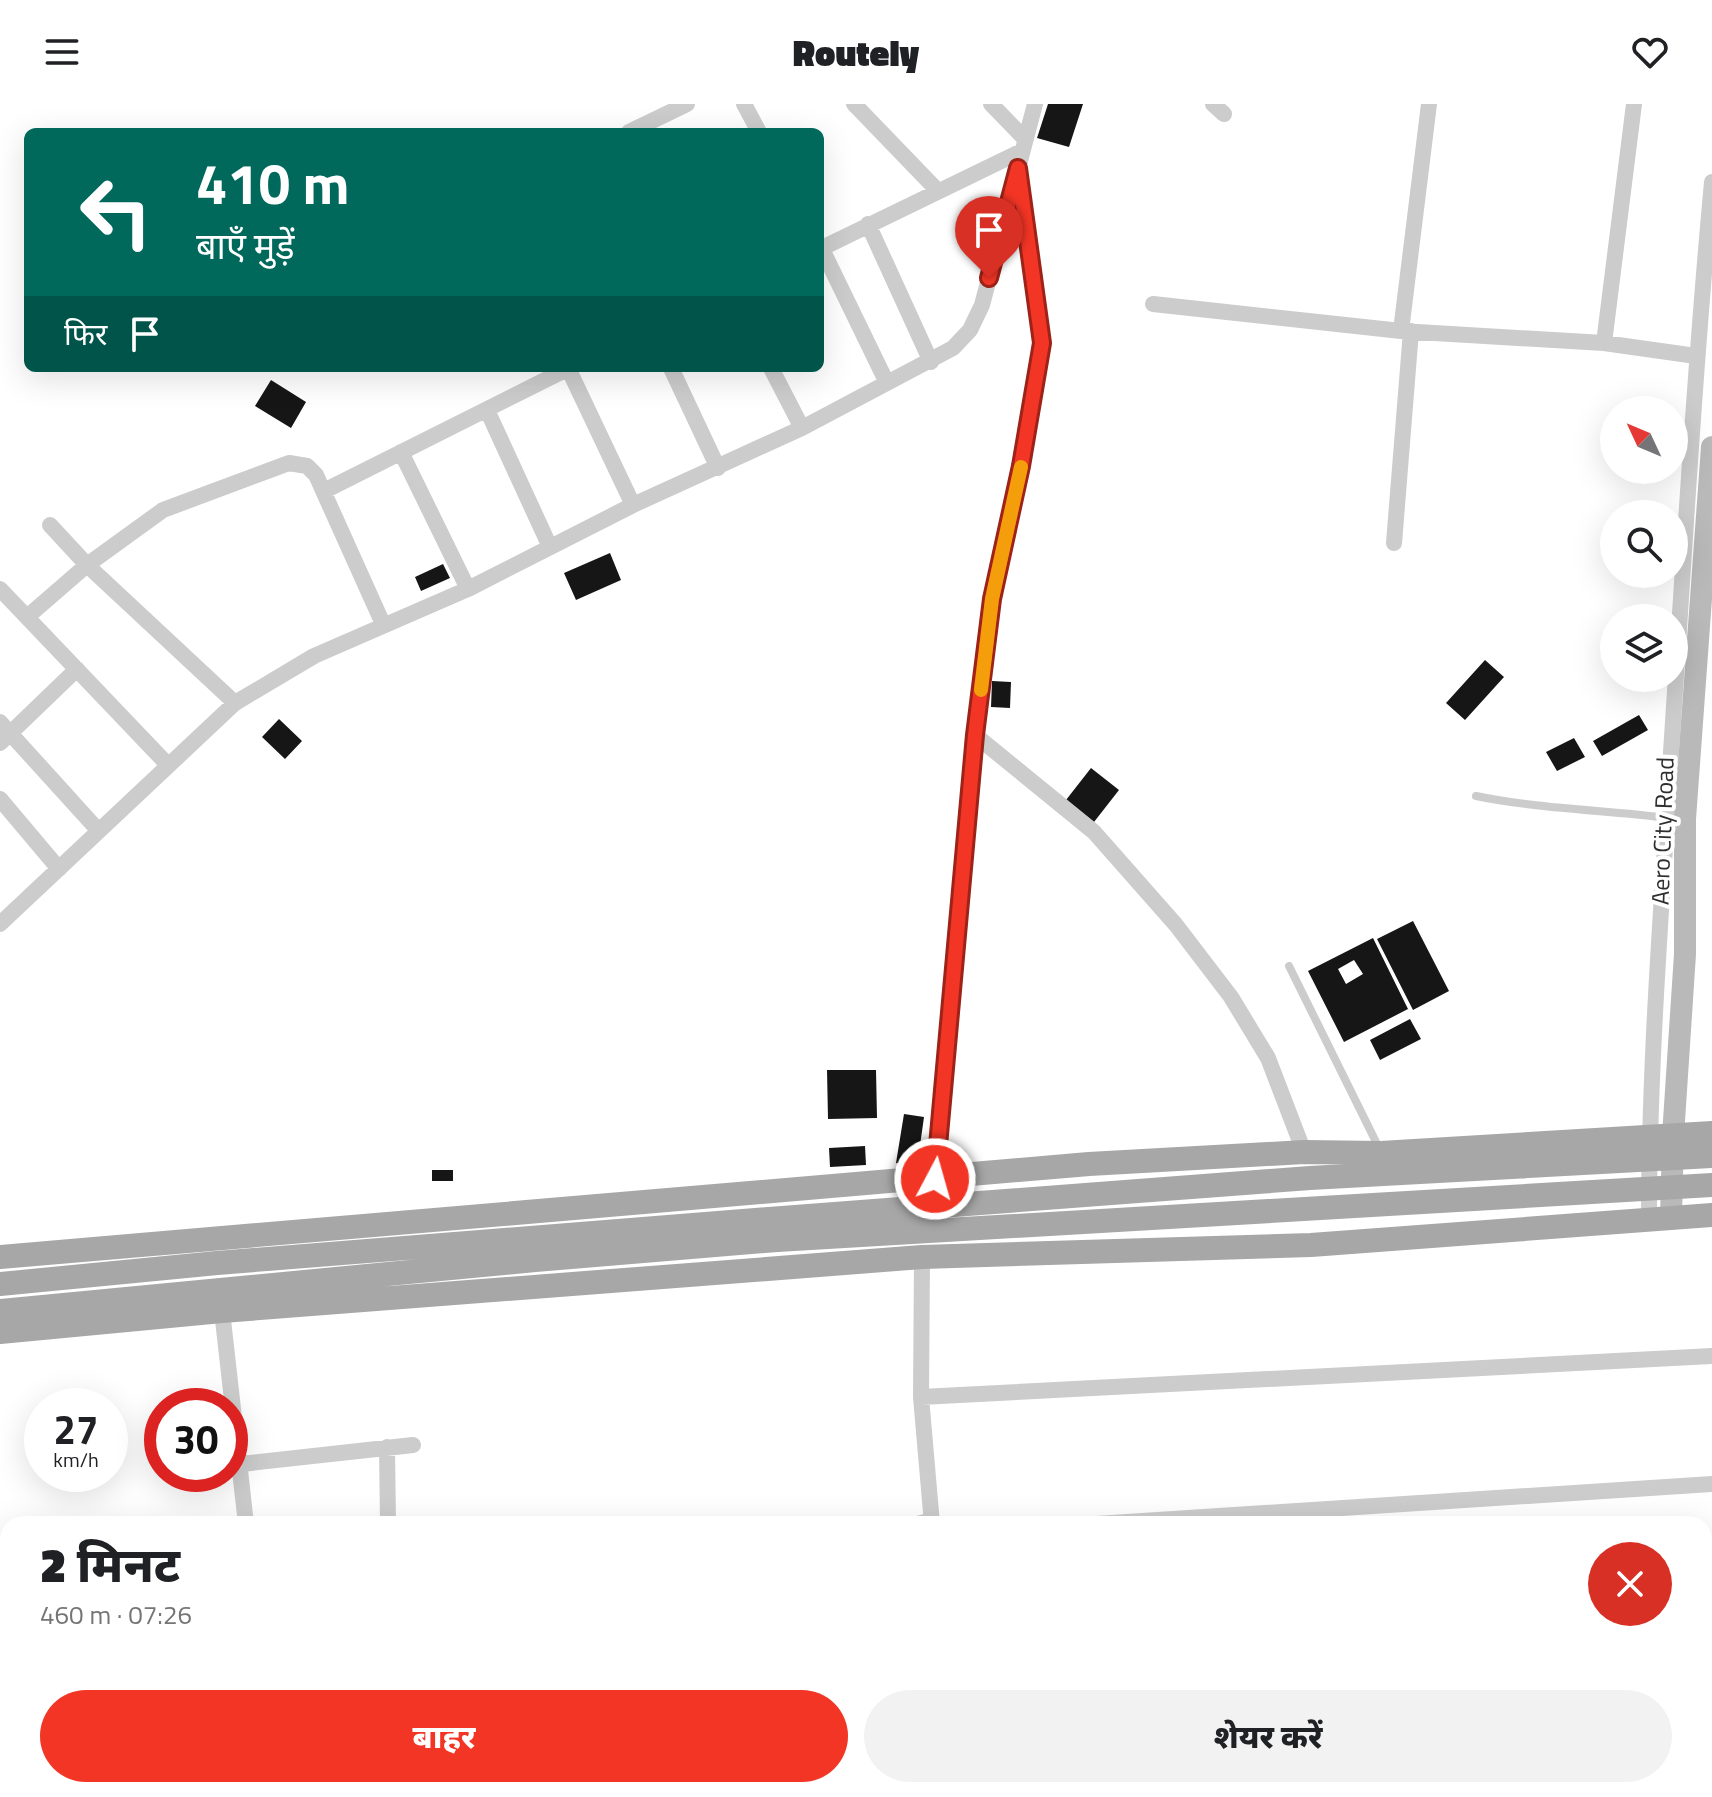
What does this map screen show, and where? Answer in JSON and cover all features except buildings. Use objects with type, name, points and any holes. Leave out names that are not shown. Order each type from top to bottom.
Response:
[{"type":"main road","points":[[0,1257],[296,1229],[1089,1164],[1304,1152],[1381,1153],[1712,1133]]},
{"type":"main road","points":[[0,1311],[535,1260],[773,1230],[1310,1178],[1712,1156]]},
{"type":"main road","points":[[0,1284],[217,1263],[773,1230],[1712,1185]]},
{"type":"main road","points":[[0,1332],[222,1311],[922,1257],[1311,1245],[1712,1215]]},
{"type":"street","points":[[650,128],[687,104]]},
{"type":"street","points":[[744,104],[757,128]]},
{"type":"street","points":[[854,104],[937,190]]},
{"type":"street","points":[[935,1179],[975,735],[992,599],[1021,466],[1042,343],[1022,153],[991,104]]},
{"type":"street","points":[[0,924],[97,829],[235,703],[314,656],[468,589],[633,505],[802,428],[931,362],[962,339],[977,318],[1035,104]]},
{"type":"street","points":[[1394,543],[1406,331],[1429,104]]},
{"type":"street","points":[[1604,343],[1634,104]]},
{"type":"street","points":[[824,246],[937,190],[1022,153]]},
{"type":"street","points":[[1676,818],[1696,356],[1712,182]]},
{"type":"street","points":[[868,224],[931,362]]},
{"type":"street","points":[[824,253],[887,383]]},
{"type":"street","points":[[1153,304],[1406,331],[1604,343],[1696,356]]},
{"type":"street","points":[[324,491],[560,372]]},
{"type":"street","points":[[570,372],[633,505]]},
{"type":"street","points":[[673,372],[718,468]]},
{"type":"street","points":[[773,372],[802,428]]},
{"type":"street","points":[[487,410],[550,547]]},
{"type":"street","name":"Aero City Road","points":[[1660,1218],[1661,1136],[1685,954],[1676,818],[1712,447]]},
{"type":"street","points":[[401,452],[468,589]]},
{"type":"street","points":[[27,617],[87,565],[163,510],[289,463],[307,466],[324,491],[383,624]]},
{"type":"street","points":[[50,525],[87,565],[235,703]]},
{"type":"street","points":[[0,589],[168,765]]},
{"type":"street","points":[[77,669],[4,732],[97,829]]},
{"type":"street","points":[[975,735],[1094,832],[1176,925],[1231,997],[1268,1058],[1304,1152]]},
{"type":"street","points":[[0,799],[59,869]]},
{"type":"street","points":[[922,1257],[921,1397],[932,1516]]},
{"type":"street","points":[[222,1311],[232,1388]]},
{"type":"street","points":[[921,1397],[1712,1356]]},
{"type":"street","points":[[248,1463],[413,1445]]},
{"type":"street","points":[[387,1447],[388,1516]]},
{"type":"street","points":[[1219,1516],[1712,1484]]},
{"type":"street","points":[[243,1492],[245,1516]]},
{"type":"lane","points":[[1476,796],[1513,804],[1608,809],[1676,818]]},
{"type":"lane","points":[[1289,966],[1381,1153]]},
{"type":"slow traffic","points":[[981,690],[992,599],[1021,467]]},
{"type":"route","points":[[935,1179],[975,735],[992,599],[1021,466],[1042,343],[1018,168],[989,278]]}]
